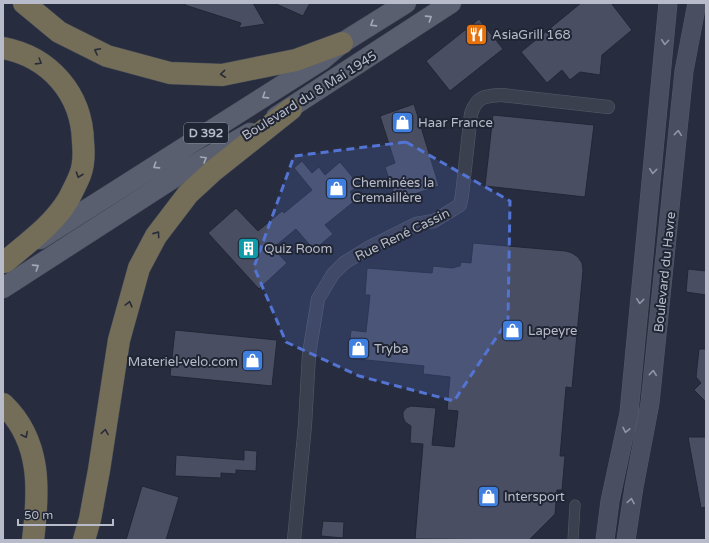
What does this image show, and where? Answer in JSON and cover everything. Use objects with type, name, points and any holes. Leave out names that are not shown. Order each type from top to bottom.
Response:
[{"type":"highway","points":[[24,3],[59,32],[107,56],[170,73],[222,75],[296,60],[336,48]]},
{"type":"highway","points":[[3,48],[16,50],[32,57],[48,67],[61,81],[72,97],[80,115],[84,155],[80,175],[67,201],[48,225],[4,263]]},
{"type":"highway","points":[[84,540],[90,519],[99,470],[119,340],[139,268],[156,236],[188,194],[213,171],[291,109]]},
{"type":"highway","points":[[3,404],[10,411],[25,433],[31,447],[37,488],[33,540]]},
{"type":"main road","name":"Boulevard du 8 Mai 1945","points":[[4,263],[322,60],[336,48],[406,3]]},
{"type":"main road","name":"Boulevard du 8 Mai 1945","points":[[3,288],[189,168],[291,109],[451,3]]},
{"type":"main road","name":"Boulevard du Havre","points":[[605,540],[610,501],[629,413],[668,3]]},
{"type":"main road","name":"Boulevard du Havre","points":[[626,540],[634,487],[650,403],[684,71],[697,3]]},
{"type":"main road","points":[[336,48],[343,74]]},
{"type":"street","name":"Rue René Cassin","points":[[294,540],[305,425],[309,354],[315,311],[318,299],[333,274],[344,263],[370,247],[416,224],[434,221],[460,205],[471,114],[473,106],[485,96],[502,95],[608,107]]},
{"type":"street","points":[[573,540],[575,505]]},
{"type":"highlighted area","points":[[406,142],[510,201],[508,320],[454,401],[359,376],[286,342],[254,267],[294,156]]},
{"type":"building","points":[[186,3],[253,3],[265,24],[239,28],[241,23],[185,5]]},
{"type":"building","points":[[274,3],[310,3],[303,16]]},
{"type":"building","points":[[581,3],[611,3],[632,30],[602,55],[600,75],[580,72],[570,80],[562,70],[547,83],[521,52]]},
{"type":"building","points":[[479,19],[503,49],[450,91],[426,61]]},
{"type":"building","points":[[414,104],[439,186],[396,200],[385,167],[395,163],[380,116]]},
{"type":"building","points":[[493,115],[594,125],[585,197],[485,186]]},
{"type":"building","points":[[302,161],[312,173],[319,167],[325,175],[340,162],[359,185],[350,192],[356,200],[325,225],[333,234],[314,250],[296,229],[273,248],[287,263],[259,289],[208,233],[236,208],[258,231],[282,211],[284,213],[312,190],[294,168]]},
{"type":"building","points":[[473,243],[566,251],[578,257],[582,263],[583,270],[572,388],[566,387],[560,456],[565,456],[562,490],[557,490],[555,514],[529,540],[415,539],[423,444],[410,443],[411,426],[405,422],[403,412],[406,408],[411,406],[436,408],[432,445],[454,447],[458,411],[447,410],[450,377],[423,374],[424,366],[348,358],[351,330],[366,332],[370,295],[365,295],[367,268],[432,273],[433,266],[452,268],[460,266],[461,262],[471,263]]},
{"type":"building","points":[[688,269],[706,271],[706,295],[686,292]]},
{"type":"building","points":[[175,330],[277,340],[272,386],[170,376]]},
{"type":"building","points":[[699,349],[706,349],[706,402],[694,390],[701,383],[696,377]]},
{"type":"building","points":[[688,437],[706,437],[706,507],[701,508]]},
{"type":"building","points":[[244,450],[257,451],[256,471],[236,470],[236,474],[221,473],[221,478],[175,476],[176,455],[244,460]]},
{"type":"building","points":[[142,486],[179,497],[166,540],[126,540]]},
{"type":"building","points":[[323,521],[344,522],[343,538],[321,536]]},
{"type":"place","name":"AsiaGrill 168","points":[[477,34]]},
{"type":"place","name":"Haar France","points":[[403,122]]},
{"type":"place","name":"Cheminées la Cremaillère","points":[[336,189]]},
{"type":"place","name":"Quiz Room","points":[[248,248]]},
{"type":"place","name":"Lapeyre","points":[[513,330]]},
{"type":"place","name":"Tryba","points":[[358,348]]},
{"type":"place","name":"Materiel-velo.com","points":[[253,361]]},
{"type":"place","name":"Intersport","points":[[488,496]]}]
